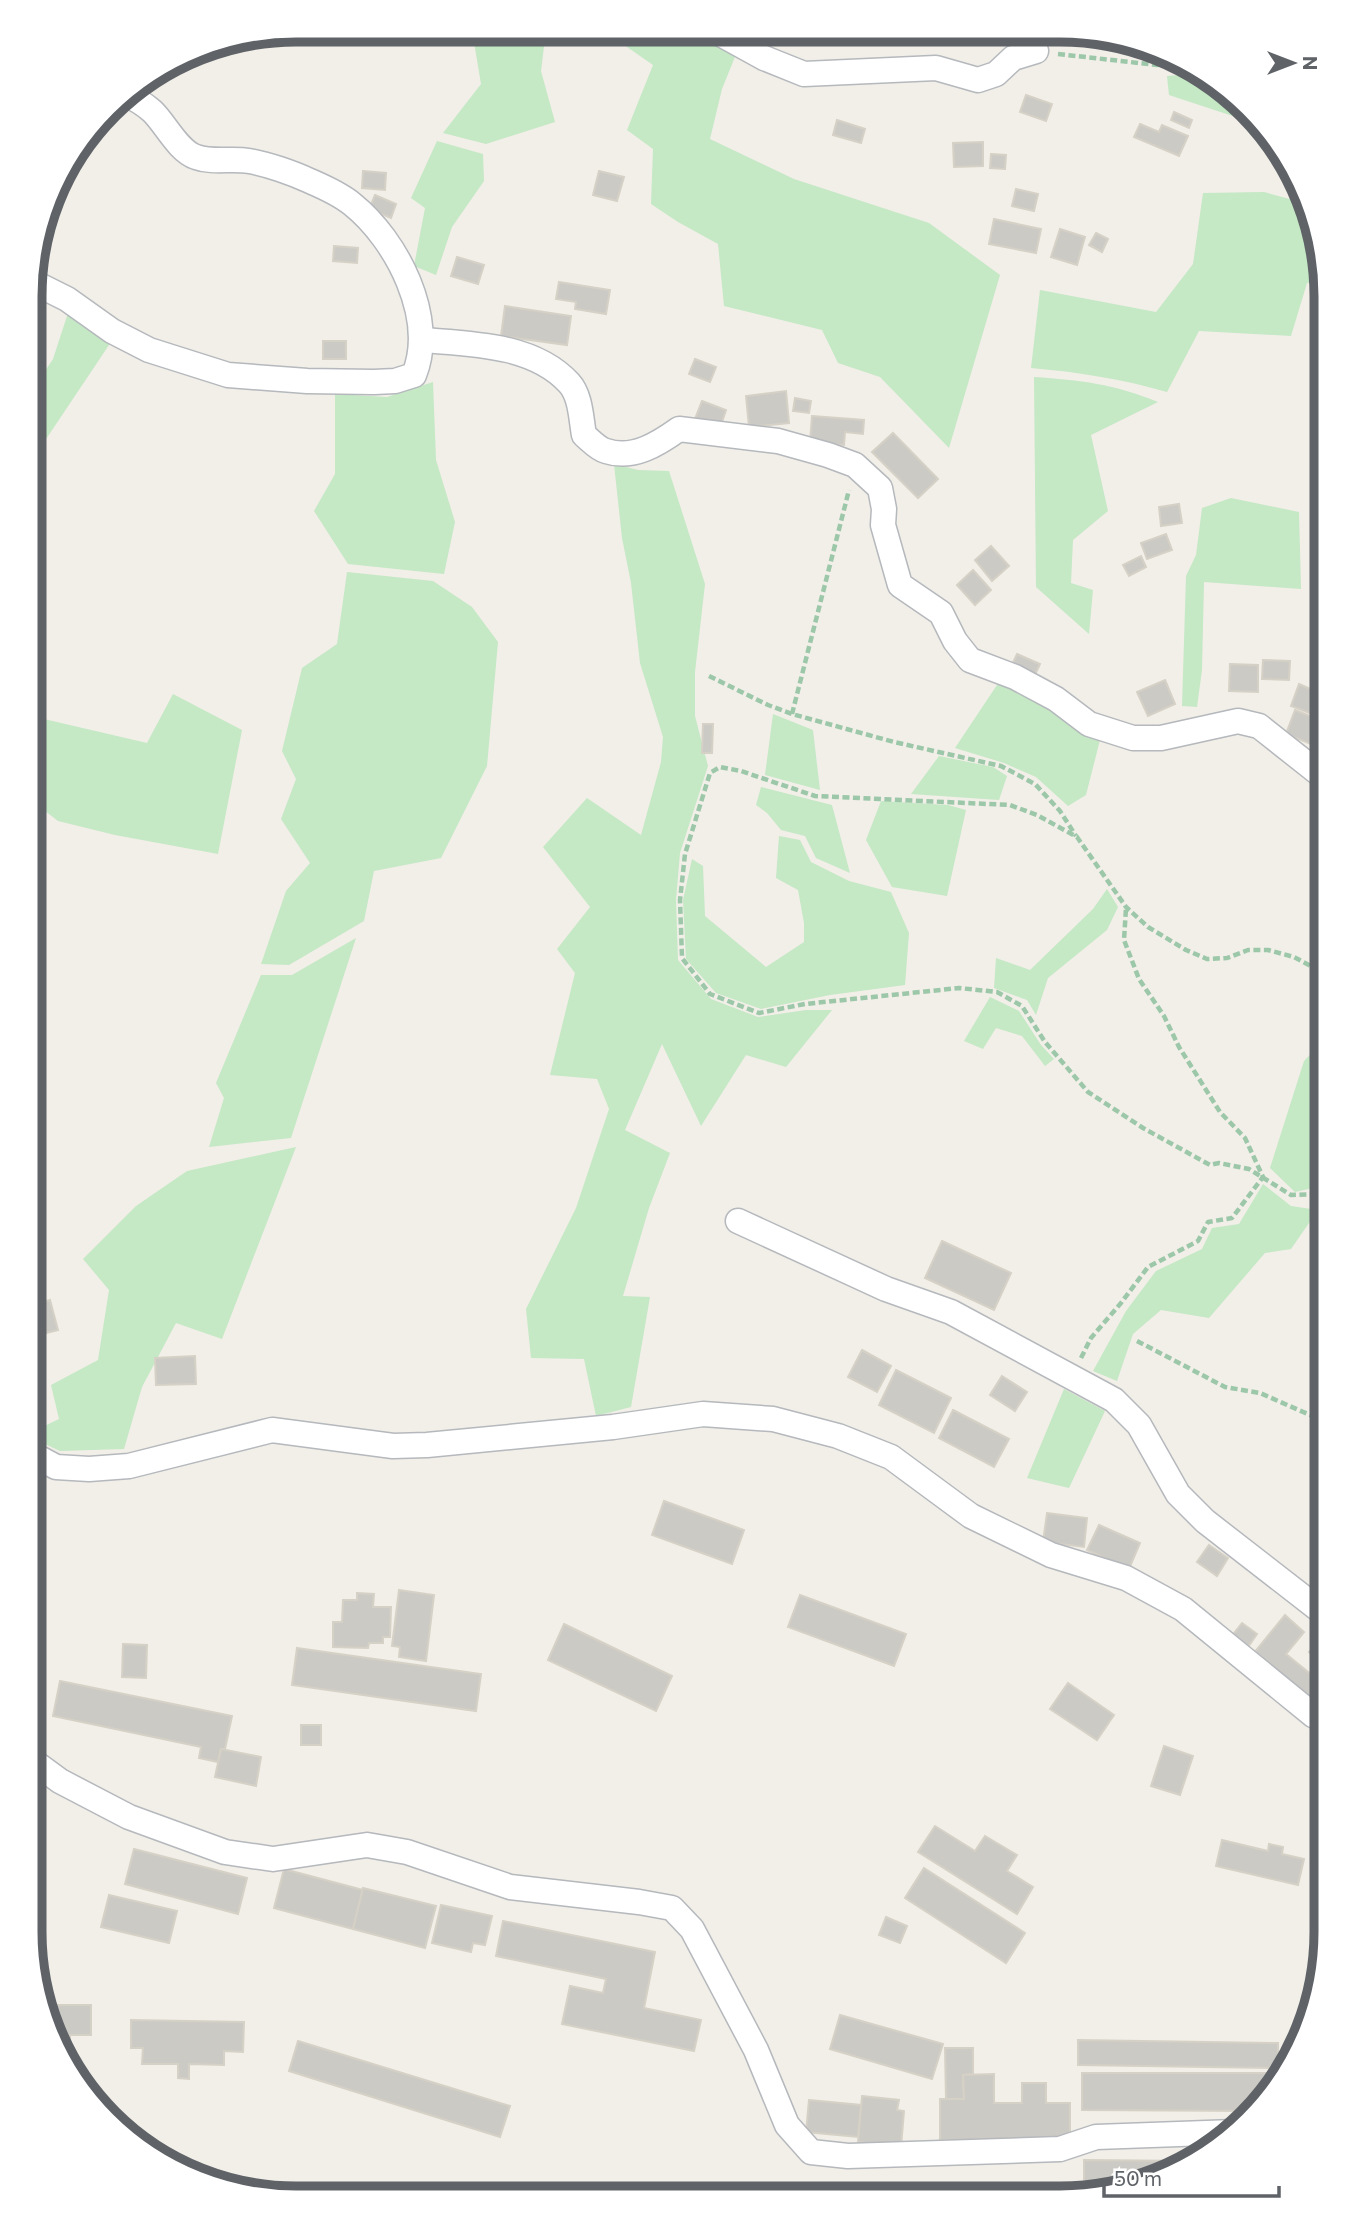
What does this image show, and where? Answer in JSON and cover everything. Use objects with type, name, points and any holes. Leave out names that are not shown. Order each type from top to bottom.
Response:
[{"type":"street","points":[[735,42],[764,58],[804,74],[936,68],[978,80],[996,74],[1013,58],[1037,51]]},
{"type":"street","points":[[43,287],[68,299],[112,331],[149,350],[228,375],[307,381],[395,381],[414,375],[421,358],[419,313],[389,245],[351,203],[309,180],[249,161],[194,157],[174,139],[152,111],[136,100]]},
{"type":"street","points":[[422,340],[486,346],[515,352],[542,363],[571,384],[580,407],[583,435],[605,451],[630,454],[658,444],[678,429],[778,441],[855,465],[880,488],[884,509],[883,525],[900,585],[941,613],[970,660],[1015,677],[1056,699],[1089,724],[1133,738],[1161,738],[1238,721],[1259,726],[1314,770]]},
{"type":"street","points":[[738,1220],[886,1289],[951,1312],[1114,1400],[1139,1425],[1178,1494],[1205,1521],[1314,1606]]},
{"type":"street","points":[[42,1459],[56,1467],[89,1469],[129,1466],[272,1430],[393,1446],[613,1427],[704,1414],[773,1419],[838,1436],[891,1457],[971,1516],[1051,1555],[1138,1584],[1183,1609],[1314,1716]]},
{"type":"street","points":[[42,1768],[60,1781],[129,1817],[225,1852],[273,1859],[367,1845],[407,1852],[509,1887],[639,1902],[672,1909],[692,1929],[699,1941],[756,2050],[787,2125],[811,2152],[848,2156],[1060,2149],[1096,2137],[1214,2133]]},
{"type":"path","points":[[1037,51],[1164,64]]},
{"type":"path","points":[[792,713],[855,465]]},
{"type":"path","points":[[709,676],[768,705],[792,713],[894,742],[1001,766],[1034,784],[1060,811],[1126,907],[1148,927],[1186,950],[1208,959],[1227,958],[1248,950],[1268,950],[1293,957],[1314,968]]},
{"type":"path","points":[[1077,837],[1037,815],[1010,805],[815,796],[720,766],[710,773],[685,854],[680,900],[682,958],[710,994],[759,1013],[805,1004],[959,988],[997,992],[1022,1006],[1045,1042],[1088,1092],[1143,1128],[1210,1166],[1219,1163],[1249,1169],[1291,1195],[1314,1194]]},
{"type":"path","points":[[1126,907],[1125,940],[1139,979],[1164,1016],[1179,1047],[1220,1112],[1245,1138],[1263,1177]]},
{"type":"path","points":[[1071,1377],[1091,1338],[1148,1266],[1198,1241],[1208,1222],[1232,1218],[1263,1177]]},
{"type":"path","points":[[1137,1341],[1225,1387],[1260,1393],[1314,1417]]},
{"type":"green space","points":[[474,42],[545,42],[541,71],[555,122],[486,144],[443,133],[481,84]]},
{"type":"green space","points":[[620,42],[719,42],[737,52],[722,89],[710,139],[794,179],[929,223],[1000,275],[949,448],[880,377],[838,363],[822,330],[724,306],[718,244],[651,204],[653,149],[627,130],[653,65]]},
{"type":"green space","points":[[1167,76],[1187,76],[1227,105],[1241,119],[1169,95]]},
{"type":"green space","points":[[437,141],[483,154],[484,181],[452,227],[436,275],[414,266],[425,208],[411,198]]},
{"type":"green space","points":[[1264,192],[1295,201],[1309,247],[1313,283],[1307,283],[1291,336],[1199,331],[1167,392],[1100,377],[1031,368],[1040,290],[1156,312],[1193,264],[1203,193]]},
{"type":"green space","points":[[68,313],[111,342],[42,445],[42,376],[53,359]]},
{"type":"green space","points":[[1034,377],[1097,384],[1158,402],[1091,435],[1108,511],[1073,540],[1071,583],[1093,590],[1089,634],[1036,587]]},
{"type":"green space","points":[[433,382],[436,460],[455,522],[444,574],[348,564],[314,511],[335,474],[335,394],[387,397]]},
{"type":"green space","points":[[614,464],[638,470],[669,471],[705,584],[695,672],[695,716],[708,766],[680,853],[676,900],[678,960],[711,999],[758,1017],[806,1010],[832,1010],[786,1067],[746,1055],[701,1126],[662,1044],[625,1130],[670,1153],[649,1208],[623,1296],[650,1297],[631,1407],[596,1416],[584,1359],[531,1358],[526,1309],[576,1208],[609,1109],[597,1079],[550,1075],[575,973],[557,949],[590,907],[543,847],[587,798],[641,835],[661,762],[663,737],[640,663]]},
{"type":"green space","points":[[1231,498],[1299,512],[1301,589],[1204,582],[1202,670],[1197,707],[1182,706],[1186,576],[1196,555],[1202,508]]},
{"type":"green space","points":[[347,572],[433,581],[472,607],[498,642],[487,766],[441,858],[374,871],[364,921],[289,965],[261,964],[286,891],[310,863],[281,819],[296,779],[282,751],[302,668],[337,644]]},
{"type":"green space","points":[[1001,679],[1102,732],[1086,795],[1068,806],[1036,777],[1004,763],[955,748]]},
{"type":"green space","points":[[173,694],[242,730],[218,854],[115,835],[58,821],[42,809],[42,719],[147,743]]},
{"type":"green space","points":[[773,714],[813,730],[820,790],[765,775]]},
{"type":"green space","points":[[939,756],[993,767],[1007,776],[999,800],[911,794]]},
{"type":"green space","points":[[761,787],[832,805],[850,873],[816,858],[805,836],[781,830],[767,813],[756,805]]},
{"type":"green space","points":[[881,801],[948,805],[966,810],[947,896],[892,887],[866,840]]},
{"type":"green space","points":[[779,836],[800,840],[811,862],[849,881],[891,892],[909,933],[905,985],[830,995],[761,1009],[716,993],[686,959],[683,900],[692,859],[703,866],[705,916],[766,967],[804,942],[804,923],[798,890],[776,878]]},
{"type":"green space","points":[[1107,889],[1118,907],[1107,930],[1048,978],[1036,1015],[1027,1000],[994,988],[996,958],[1030,970],[1093,909]]},
{"type":"green space","points":[[356,938],[291,1138],[209,1147],[224,1098],[216,1083],[261,975],[292,975]]},
{"type":"green space","points":[[990,997],[1019,1011],[1041,1045],[1054,1059],[1045,1066],[1022,1036],[996,1028],[983,1049],[964,1041]]},
{"type":"green space","points":[[1314,1051],[1314,1188],[1295,1192],[1270,1168],[1304,1061]]},
{"type":"green space","points":[[296,1147],[222,1339],[176,1323],[142,1387],[124,1449],[60,1451],[42,1443],[42,1427],[59,1419],[51,1385],[98,1360],[109,1290],[83,1259],[136,1206],[187,1171]]},
{"type":"green space","points":[[1263,1184],[1291,1206],[1314,1209],[1314,1216],[1291,1249],[1265,1253],[1209,1318],[1161,1310],[1133,1334],[1117,1381],[1093,1371],[1126,1311],[1156,1271],[1202,1249],[1212,1228],[1239,1224]]},
{"type":"green space","points":[[1064,1389],[1105,1411],[1069,1488],[1027,1478]]},
{"type":"building","points":[[1026,95],[1052,104],[1046,121],[1020,112]]},
{"type":"building","points":[[1174,112],[1192,120],[1189,128],[1171,120]]},
{"type":"building","points":[[837,120],[865,129],[861,143],[833,135]]},
{"type":"building","points":[[1140,124],[1159,132],[1162,125],[1188,136],[1179,156],[1134,137]]},
{"type":"building","points":[[983,142],[983,166],[954,167],[953,143]]},
{"type":"building","points":[[991,154],[1006,155],[1005,169],[990,168]]},
{"type":"building","points":[[363,171],[386,173],[385,190],[362,188]]},
{"type":"building","points":[[599,171],[624,177],[617,201],[593,195]]},
{"type":"building","points":[[1016,189],[1038,194],[1034,211],[1012,206]]},
{"type":"building","points":[[375,195],[396,204],[391,218],[369,209]]},
{"type":"building","points":[[994,219],[1041,229],[1036,253],[989,244]]},
{"type":"building","points":[[1060,229],[1085,237],[1077,265],[1051,257]]},
{"type":"building","points":[[1096,233],[1108,239],[1102,252],[1089,245]]},
{"type":"building","points":[[334,246],[358,248],[357,263],[333,261]]},
{"type":"building","points":[[457,257],[484,265],[478,284],[451,276]]},
{"type":"building","points":[[559,282],[610,290],[606,314],[575,309],[576,302],[556,299]]},
{"type":"building","points":[[505,306],[571,316],[567,345],[501,336]]},
{"type":"building","points":[[323,341],[346,341],[346,359],[323,359]]},
{"type":"building","points":[[695,359],[716,367],[710,382],[689,374]]},
{"type":"building","points":[[786,391],[789,423],[749,427],[746,396]]},
{"type":"building","points":[[795,398],[811,401],[809,413],[793,411]]},
{"type":"building","points":[[702,401],[726,410],[720,428],[695,419]]},
{"type":"building","points":[[812,416],[864,420],[863,434],[845,432],[844,445],[810,442]]},
{"type":"building","points":[[893,433],[938,479],[918,498],[872,452]]},
{"type":"building","points":[[1179,504],[1182,523],[1161,526],[1159,507]]},
{"type":"building","points":[[1166,534],[1172,550],[1147,559],[1141,543]]},
{"type":"building","points":[[991,546],[1009,566],[992,581],[975,560]]},
{"type":"building","points":[[1141,556],[1146,567],[1129,576],[1123,565]]},
{"type":"building","points":[[973,570],[991,590],[975,605],[957,585]]},
{"type":"building","points":[[1017,654],[1040,664],[1033,679],[1010,669]]},
{"type":"building","points":[[1263,660],[1290,661],[1289,680],[1262,679]]},
{"type":"building","points":[[1230,664],[1258,665],[1258,692],[1229,691]]},
{"type":"building","points":[[1165,680],[1175,704],[1148,716],[1137,692]]},
{"type":"building","points":[[1299,684],[1314,690],[1312,714],[1291,706]]},
{"type":"building","points":[[1295,710],[1314,718],[1311,744],[1286,734]]},
{"type":"building","points":[[703,724],[713,724],[712,753],[702,753]]},
{"type":"building","points":[[942,1241],[1011,1273],[994,1310],[925,1278]]},
{"type":"building","points":[[50,1300],[58,1330],[42,1334],[42,1302]]},
{"type":"building","points":[[862,1350],[891,1366],[877,1392],[848,1377]]},
{"type":"building","points":[[195,1356],[196,1384],[156,1385],[155,1358]]},
{"type":"building","points":[[896,1370],[951,1398],[934,1433],[879,1405]]},
{"type":"building","points":[[1002,1376],[1027,1392],[1015,1411],[990,1395]]},
{"type":"building","points":[[953,1410],[1009,1439],[994,1467],[939,1438]]},
{"type":"building","points":[[664,1501],[744,1530],[732,1564],[652,1535]]},
{"type":"building","points":[[1047,1513],[1087,1518],[1084,1547],[1043,1542]]},
{"type":"building","points":[[1099,1525],[1140,1543],[1129,1569],[1087,1550]]},
{"type":"building","points":[[1209,1545],[1228,1558],[1217,1576],[1197,1562]]},
{"type":"building","points":[[399,1590],[434,1595],[426,1661],[399,1657],[400,1647],[392,1646]]},
{"type":"building","points":[[357,1593],[374,1594],[373,1607],[391,1607],[390,1637],[383,1637],[383,1643],[369,1643],[368,1648],[333,1647],[333,1622],[342,1622],[343,1600],[357,1600]]},
{"type":"building","points":[[800,1595],[906,1634],[894,1666],[788,1627]]},
{"type":"building","points":[[1285,1615],[1304,1632],[1286,1654],[1314,1677],[1314,1705],[1253,1654]]},
{"type":"building","points":[[1242,1623],[1257,1634],[1246,1650],[1230,1638]]},
{"type":"building","points":[[564,1624],[672,1676],[656,1711],[548,1660]]},
{"type":"building","points":[[123,1644],[147,1645],[146,1678],[122,1677]]},
{"type":"building","points":[[297,1648],[481,1674],[476,1711],[292,1685]]},
{"type":"building","points":[[60,1681],[232,1716],[225,1749],[221,1749],[218,1762],[199,1758],[201,1747],[53,1716]]},
{"type":"building","points":[[1068,1683],[1114,1715],[1097,1740],[1050,1709]]},
{"type":"building","points":[[301,1725],[321,1725],[321,1745],[301,1745]]},
{"type":"building","points":[[1164,1746],[1193,1756],[1180,1795],[1151,1786]]},
{"type":"building","points":[[221,1749],[261,1757],[256,1786],[215,1777]]},
{"type":"building","points":[[935,1826],[975,1851],[985,1836],[1017,1855],[1007,1871],[1033,1887],[1017,1914],[918,1852]]},
{"type":"building","points":[[1222,1840],[1268,1851],[1269,1844],[1283,1847],[1282,1854],[1304,1859],[1298,1885],[1216,1866]]},
{"type":"building","points":[[134,1849],[247,1878],[238,1914],[125,1884]]},
{"type":"building","points":[[924,1868],[1025,1933],[1006,1963],[905,1898]]},
{"type":"building","points":[[284,1869],[363,1890],[353,1929],[274,1908]]},
{"type":"building","points":[[363,1888],[436,1906],[425,1948],[353,1929]]},
{"type":"building","points":[[109,1895],[177,1911],[169,1943],[101,1927]]},
{"type":"building","points":[[441,1905],[492,1916],[485,1945],[473,1943],[471,1952],[432,1943]]},
{"type":"building","points":[[886,1917],[907,1926],[900,1943],[879,1935]]},
{"type":"building","points":[[503,1921],[655,1952],[644,2008],[701,2020],[694,2051],[562,2024],[570,1986],[603,1993],[606,1979],[496,1956]]},
{"type":"building","points":[[54,2005],[91,2005],[91,2035],[70,2035],[70,2046]]},
{"type":"building","points":[[840,2015],[943,2044],[932,2079],[830,2049]]},
{"type":"building","points":[[131,2020],[244,2022],[243,2052],[224,2051],[224,2065],[189,2064],[189,2079],[178,2078],[178,2064],[142,2064],[143,2048],[131,2048]]},
{"type":"building","points":[[1078,2040],[1278,2043],[1278,2062],[1274,2068],[1078,2065]]},
{"type":"building","points":[[298,2041],[510,2106],[500,2137],[289,2071]]},
{"type":"building","points":[[945,2048],[973,2048],[973,2074],[963,2075],[964,2099],[946,2099]]},
{"type":"building","points":[[1082,2073],[1271,2073],[1239,2111],[1082,2110]]},
{"type":"building","points":[[994,2074],[994,2103],[1022,2103],[1022,2083],[1046,2083],[1046,2103],[1070,2103],[1070,2139],[940,2140],[940,2099],[964,2099],[963,2075]]},
{"type":"building","points":[[862,2096],[899,2100],[897,2110],[904,2111],[901,2147],[858,2142]]},
{"type":"building","points":[[809,2100],[861,2105],[858,2137],[806,2132]]},
{"type":"building","points":[[1084,2160],[1170,2161],[1125,2177],[1084,2185]]}]
